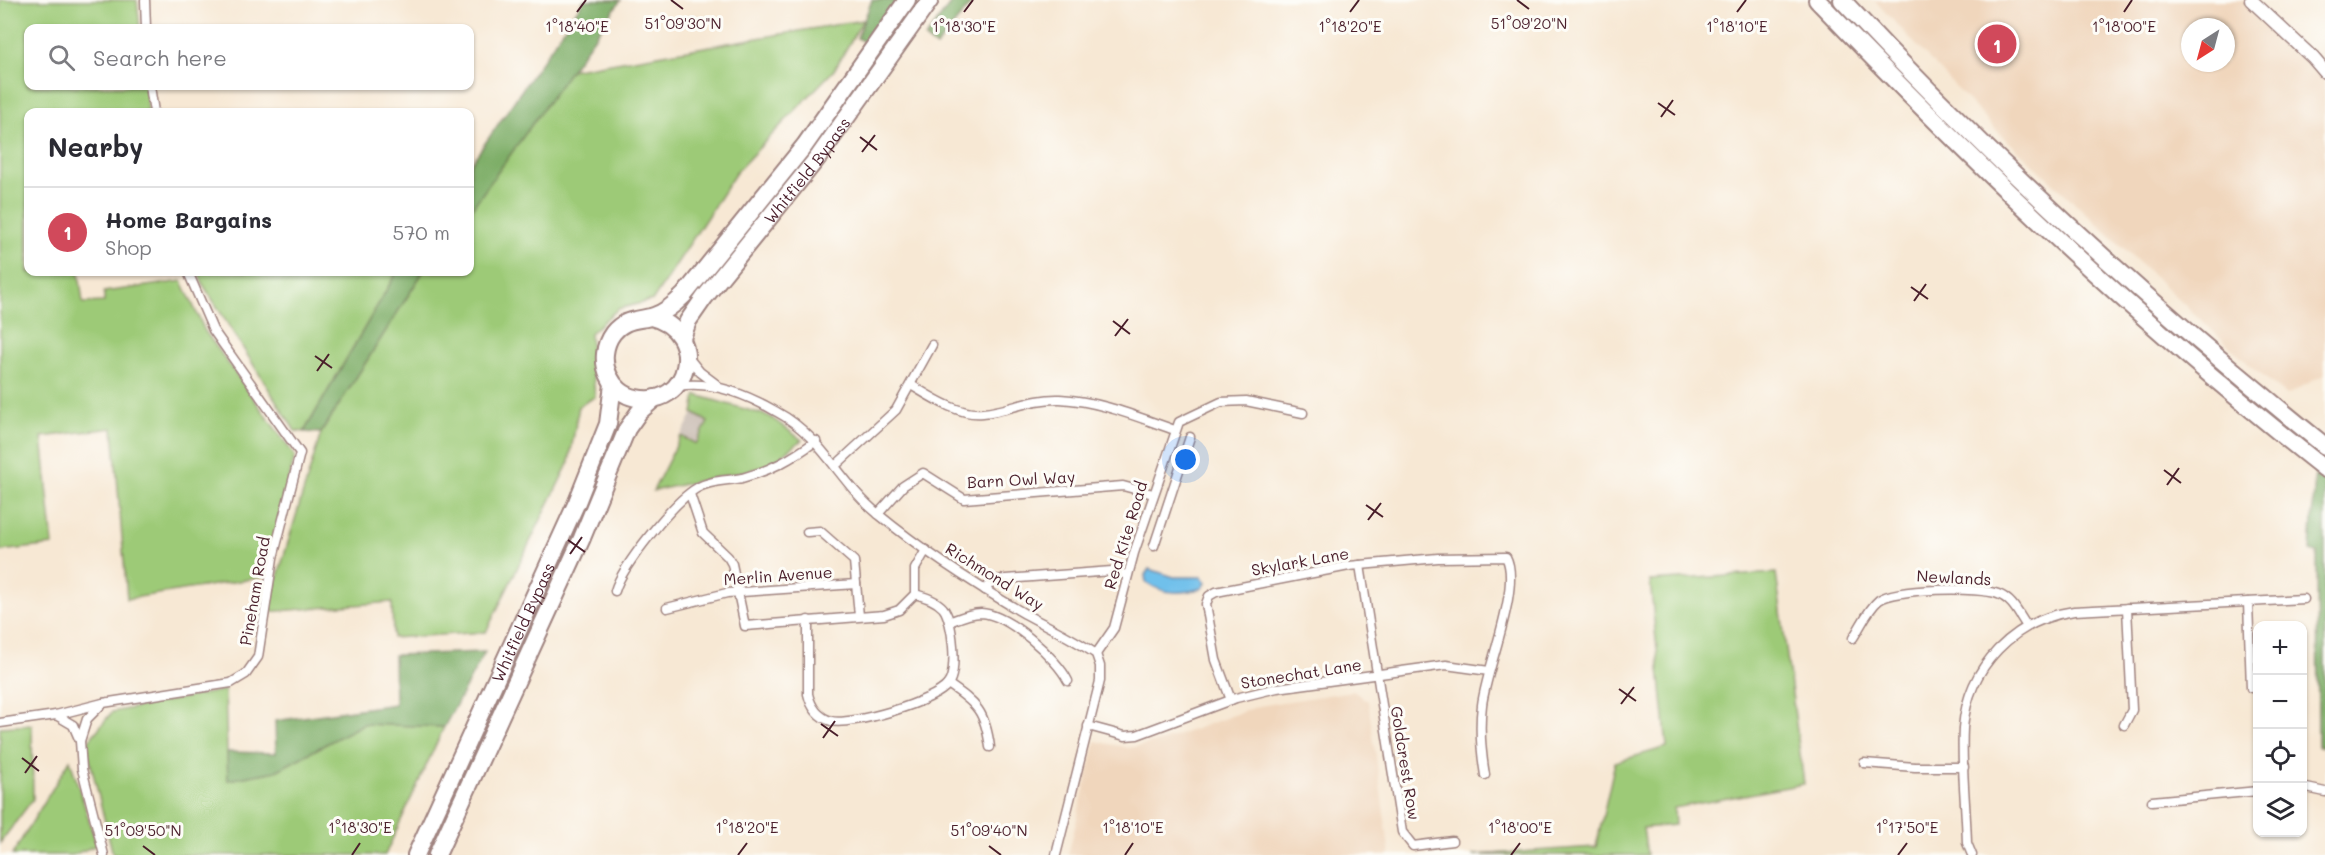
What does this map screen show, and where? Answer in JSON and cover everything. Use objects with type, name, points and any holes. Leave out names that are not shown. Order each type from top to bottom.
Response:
[{"type":"highway","name":"Whitfield Bypass","points":[[651,317],[679,300],[730,240],[833,107],[907,0]]},
{"type":"highway","name":"Whitfield Bypass","points":[[682,338],[696,307],[819,156],[930,0]]},
{"type":"highway","points":[[1817,0],[1967,154],[2086,266],[2191,360],[2325,469]]},
{"type":"highway","points":[[1842,0],[1946,105],[2098,252],[2201,344],[2325,446]]},
{"type":"highway","points":[[651,317],[669,324],[682,338],[687,356],[684,372],[676,386],[655,398],[632,397],[613,384],[606,370],[604,356],[612,334],[629,320],[651,317]]},
{"type":"highway","name":"Whitfield Bypass","points":[[416,855],[577,502],[608,424],[613,384]]},
{"type":"highway","name":"Whitfield Bypass","points":[[437,855],[573,559],[627,429],[639,412],[655,398]]},
{"type":"street","points":[[145,0],[146,24]]},
{"type":"street","points":[[2251,0],[2325,72]]},
{"type":"street","points":[[151,90],[153,108]]},
{"type":"street","name":"Pineham Road","points":[[0,723],[56,715],[103,703],[231,683],[246,674],[258,657],[273,558],[300,453],[213,330],[190,276]]},
{"type":"street","points":[[835,466],[896,410],[932,345]]},
{"type":"street","name":"Richmond Way","points":[[687,356],[700,372],[724,389]]},
{"type":"street","name":"Richmond Way","points":[[676,386],[699,384],[724,389],[776,411],[816,441],[860,497],[878,514],[985,590],[1096,654]]},
{"type":"street","points":[[911,385],[971,413],[981,414],[1036,401],[1061,399],[1114,409],[1177,426],[1221,402],[1246,401],[1303,413]]},
{"type":"street","name":"Red Kite Road","points":[[1096,654],[1114,628],[1127,575],[1177,426]]},
{"type":"street","points":[[1154,546],[1190,437]]},
{"type":"street","points":[[615,591],[618,578],[663,518],[698,487],[742,478],[783,465],[816,441]]},
{"type":"street","points":[[1166,458],[1181,463]]},
{"type":"street","name":"Barn Owl Way","points":[[878,514],[903,486],[923,473],[964,499],[1123,486],[1153,494]]},
{"type":"street","points":[[690,494],[703,533],[728,557],[740,592],[745,626],[884,615],[899,610],[915,594],[915,569],[926,550]]},
{"type":"street","points":[[1143,524],[1160,529]]},
{"type":"street","name":"Merlin Avenue","points":[[807,532],[820,531],[855,564],[860,616]]},
{"type":"street","name":"Skylark Lane","points":[[1231,700],[1215,660],[1206,604],[1209,596],[1216,592],[1360,565],[1438,558],[1506,557],[1510,566],[1509,591],[1489,671]]},
{"type":"street","name":"Goldcrest Row","points":[[1360,565],[1376,676],[1404,838],[1413,846],[1419,847],[1452,841]]},
{"type":"street","points":[[985,590],[993,580],[1112,571],[1127,575]]},
{"type":"street","name":"Merlin Avenue","points":[[667,608],[727,592],[856,584]]},
{"type":"street","name":"Newlands","points":[[1853,638],[1880,600],[1896,592],[1912,590],[1998,594],[2012,604],[2026,625]]},
{"type":"street","points":[[808,620],[808,694],[811,705],[824,718],[843,722],[882,713],[918,702],[948,684],[953,671],[949,622],[944,609],[933,600],[915,594]]},
{"type":"street","points":[[1972,855],[1967,843],[1963,728],[1972,688],[1992,655],[2007,639],[2026,625],[2055,613],[2304,599]]},
{"type":"street","points":[[2248,602],[2251,688]]},
{"type":"street","points":[[2124,725],[2132,710],[2127,608]]},
{"type":"street","points":[[949,622],[981,613],[997,618],[1048,654],[1062,669],[1068,681]]},
{"type":"street","points":[[1056,855],[1100,681],[1100,666],[1096,654]]},
{"type":"street","name":"Stonechat Lane","points":[[1088,726],[1125,736],[1137,735],[1231,700],[1277,688],[1446,665],[1489,671]]},
{"type":"street","points":[[1485,775],[1480,749],[1489,671]]},
{"type":"street","points":[[948,684],[978,706],[987,726],[990,747]]},
{"type":"street","points":[[80,741],[87,719],[103,703]]},
{"type":"street","points":[[56,715],[73,725],[80,741],[87,796],[104,855]]},
{"type":"street","points":[[1864,763],[1915,767],[1964,766]]},
{"type":"street","points":[[2307,788],[2325,792]]},
{"type":"street","points":[[2152,801],[2253,791]]},
{"type":"shaded area","points":[[1874,0],[2251,0],[2325,72],[2325,374],[2287,395],[2255,370],[1995,129]]},
{"type":"shaded area","points":[[693,413],[708,421],[696,445],[681,436]]},
{"type":"shaded area","points":[[1353,691],[1368,701],[1390,855],[1068,855],[1096,741],[1129,748],[1162,741],[1259,706]]},
{"type":"green space","points":[[0,0],[137,0],[140,24],[24,24],[24,90],[146,90],[148,108],[24,108],[24,276],[80,276],[83,303],[104,302],[104,292],[182,281],[205,331],[295,456],[264,577],[127,599],[113,428],[42,437],[53,545],[0,551]]},
{"type":"green space","points":[[584,0],[621,0],[474,205],[474,159]]},
{"type":"green space","points":[[872,0],[897,0],[869,45],[857,38]]},
{"type":"green space","points":[[953,0],[974,0],[936,47],[925,38]]},
{"type":"green space","points":[[863,20],[834,70],[737,171],[653,300],[618,309],[590,333],[595,397],[579,406],[569,462],[486,632],[393,638],[392,602],[267,612],[321,433],[420,276],[474,276],[474,202],[570,70]]},
{"type":"green space","points":[[200,276],[395,276],[304,432],[295,431],[202,283]]},
{"type":"green space","points":[[395,276],[420,276],[321,433],[304,432]]},
{"type":"green space","points":[[696,395],[769,416],[802,440],[768,466],[653,491],[681,436],[696,444],[708,422],[693,413]]},
{"type":"green space","points":[[2315,475],[2325,483],[2325,748],[2318,747],[2317,553],[2310,551]]},
{"type":"green space","points":[[1776,573],[1804,784],[1674,808],[1675,825],[1643,828],[1647,855],[1472,855],[1596,847],[1615,762],[1667,747],[1650,581]]},
{"type":"green space","points":[[485,652],[444,727],[363,724],[276,771],[228,780],[227,752],[276,753],[275,721],[395,704],[394,655]]},
{"type":"green space","points":[[225,690],[228,780],[276,771],[363,724],[444,727],[385,855],[113,855],[86,744],[112,712]]},
{"type":"green space","points":[[32,725],[33,799],[0,843],[0,727]]},
{"type":"green space","points":[[70,760],[97,845],[73,855],[12,855]]},
{"type":"water","points":[[1149,569],[1174,577],[1202,577],[1206,582],[1203,588],[1195,590],[1166,591],[1146,582],[1145,575]]},
{"type":"place","name":"Home Bargains","points":[[1997,44]]}]
